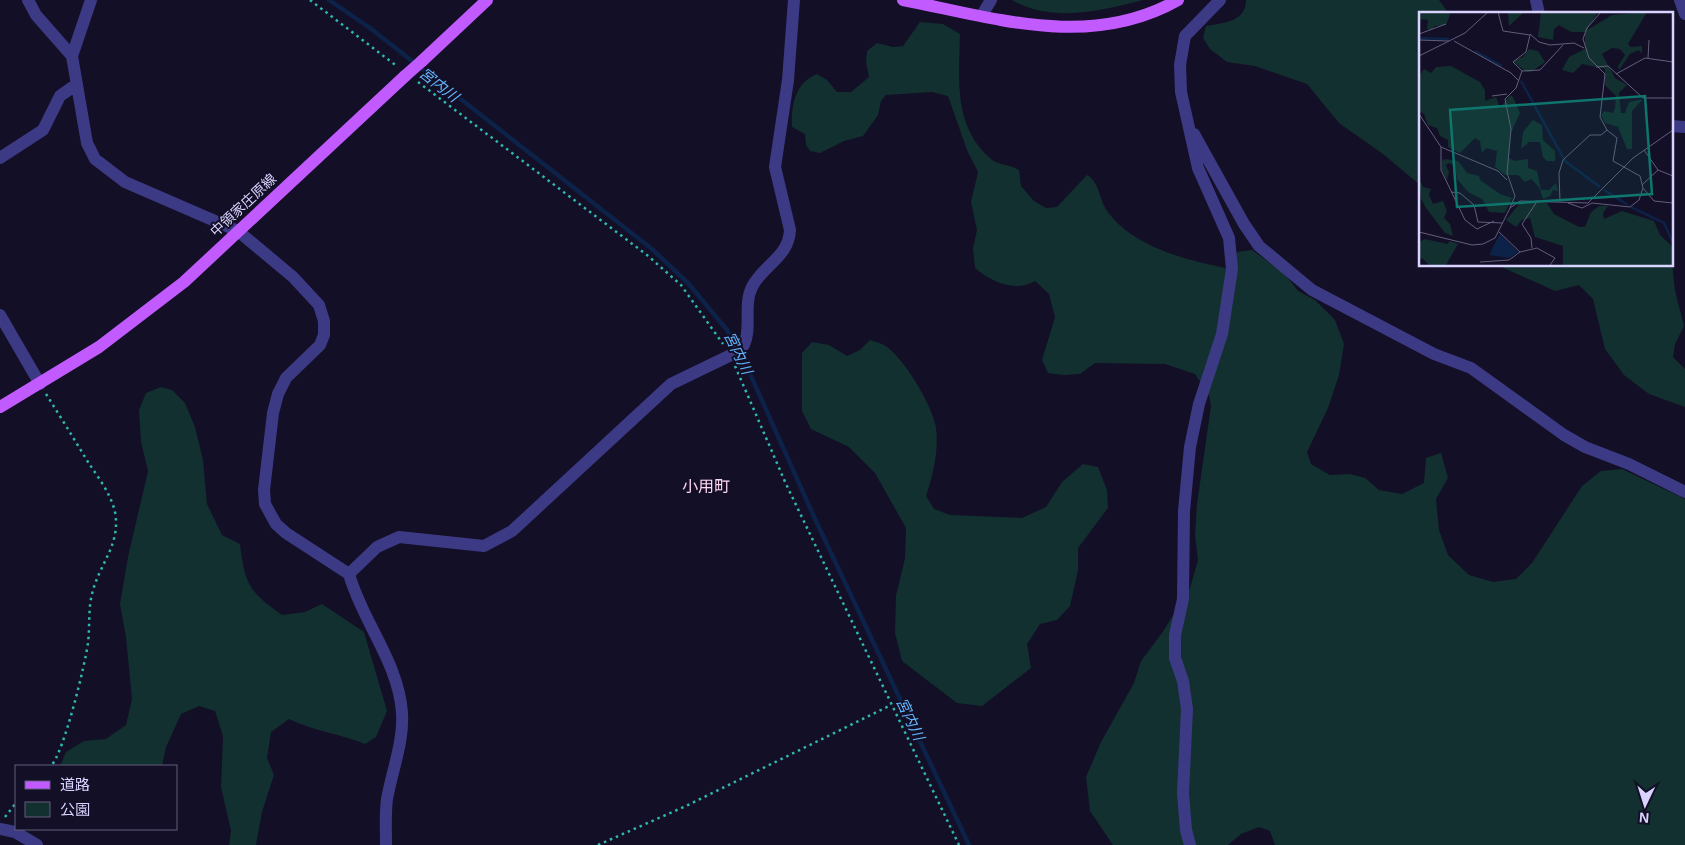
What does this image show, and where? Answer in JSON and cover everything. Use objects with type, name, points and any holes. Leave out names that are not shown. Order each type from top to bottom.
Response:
[{"type":"main road","name":"中領家庄原線","points":[[0,407],[99,347],[140,318],[184,282],[487,0]]},
{"type":"main road","points":[[903,0],[1039,26],[1082,28],[1137,18],[1178,0]]},
{"type":"street","points":[[28,0],[36,15],[72,56]]},
{"type":"street","points":[[92,0],[72,56],[86,144],[95,159],[125,182],[238,231],[293,277],[320,306],[324,321],[324,335],[320,345],[286,378],[278,394],[271,431],[264,490],[266,504],[276,524],[286,533],[349,574],[354,593],[398,687],[402,713],[401,735],[387,801],[386,845]]},
{"type":"street","points":[[349,574],[377,547],[399,537],[484,546],[497,540],[512,531],[671,384],[735,352],[746,342],[749,293],[760,275],[784,252],[790,238],[790,230],[775,167],[788,80],[794,0]]},
{"type":"street","points":[[982,15],[991,0]]},
{"type":"street","points":[[1190,845],[1186,830],[1183,793],[1187,709],[1183,682],[1175,658],[1174,635],[1183,600],[1184,511],[1190,447],[1198,404],[1222,334],[1232,269],[1229,238],[1198,168],[1180,83],[1180,65],[1185,36],[1220,0]]},
{"type":"street","points":[[1680,0],[1685,14]]},
{"type":"street","points":[[0,158],[43,130],[60,96],[77,84]]},
{"type":"street","points":[[1188,123],[1244,224],[1259,246],[1312,290],[1434,354],[1471,368],[1564,435],[1585,447],[1629,464],[1685,492]]},
{"type":"street","points":[[1672,126],[1685,126]]},
{"type":"street","points":[[0,315],[40,384]]},
{"type":"street","points":[[0,829],[15,832],[37,845]]},
{"type":"path","points":[[310,0],[647,255],[680,285],[735,352],[786,484],[959,845]]},
{"type":"path","points":[[40,384],[106,490],[114,510],[116,528],[105,564],[95,579],[91,597],[88,642],[84,666],[62,740],[51,765]]},
{"type":"path","points":[[598,845],[686,806],[891,705]]},
{"type":"path","points":[[0,829],[7,814],[15,803]]},
{"type":"green space","points":[[1012,0],[1143,0],[1093,11],[1060,13],[1027,7]]},
{"type":"green space","points":[[1246,0],[1439,0],[1448,12],[1419,12],[1419,184],[1383,154],[1339,123],[1307,84],[1255,66],[1227,62],[1210,49],[1203,38],[1206,26],[1232,20],[1242,13]]},
{"type":"green space","points":[[920,22],[943,24],[960,34],[959,85],[964,117],[970,132],[991,159],[1019,170],[1021,186],[1034,201],[1046,208],[1057,207],[1087,175],[1097,187],[1107,211],[1131,234],[1146,243],[1194,261],[1226,268],[1237,252],[1252,250],[1285,274],[1298,291],[1315,300],[1335,320],[1344,344],[1339,375],[1328,408],[1307,452],[1311,464],[1330,475],[1350,474],[1365,478],[1379,490],[1402,494],[1424,483],[1426,458],[1441,453],[1448,478],[1436,499],[1439,530],[1448,555],[1469,575],[1493,582],[1516,579],[1532,563],[1582,486],[1601,471],[1622,469],[1685,499],[1685,845],[1275,845],[1270,831],[1259,827],[1241,834],[1228,845],[1113,845],[1090,811],[1086,777],[1101,742],[1134,683],[1141,661],[1162,633],[1190,588],[1198,560],[1195,535],[1197,504],[1211,406],[1209,395],[1195,374],[1165,364],[1095,363],[1080,374],[1048,373],[1042,360],[1055,317],[1049,294],[1035,281],[1019,286],[1011,286],[995,281],[975,268],[973,249],[977,230],[971,202],[978,172],[967,150],[948,96],[932,92],[886,95],[881,101],[878,115],[863,136],[844,141],[820,153],[810,151],[806,145],[805,134],[792,127],[794,103],[799,89],[804,83],[817,74],[827,80],[837,92],[851,92],[869,77],[866,62],[867,51],[877,43],[893,47],[903,46]]},
{"type":"green space","points":[[1672,262],[1675,291],[1684,326],[1675,344],[1673,357],[1685,369],[1685,407],[1649,394],[1624,375],[1605,349],[1593,299],[1579,285],[1555,291],[1499,266],[1672,266]]},
{"type":"green space","points":[[870,340],[884,345],[900,360],[916,382],[934,419],[937,436],[936,454],[926,496],[934,509],[950,515],[1022,518],[1046,507],[1062,482],[1083,464],[1098,467],[1107,490],[1108,508],[1078,548],[1078,570],[1070,606],[1057,620],[1040,624],[1027,644],[1031,668],[982,706],[957,703],[902,661],[895,633],[896,596],[905,558],[906,528],[875,473],[849,447],[811,429],[802,411],[802,353],[812,342],[829,345],[847,356],[860,350]]},
{"type":"green space","points":[[161,387],[172,390],[185,403],[195,427],[203,460],[207,504],[222,535],[240,544],[244,569],[250,586],[262,600],[282,615],[305,612],[322,604],[364,632],[387,711],[376,737],[365,744],[307,727],[289,719],[271,732],[267,758],[274,775],[262,812],[256,845],[229,845],[231,831],[221,787],[223,736],[215,711],[199,706],[181,714],[166,747],[162,765],[60,765],[66,752],[84,741],[106,739],[126,725],[132,699],[126,637],[120,604],[128,557],[148,471],[141,442],[139,410],[146,393]]},
{"type":"waterway","name":"宮内川","points":[[329,0],[370,28],[652,249],[688,283],[727,330],[743,358],[815,519],[969,845]]},
{"type":"district","name":"小用町","points":[[706,486]]}]
